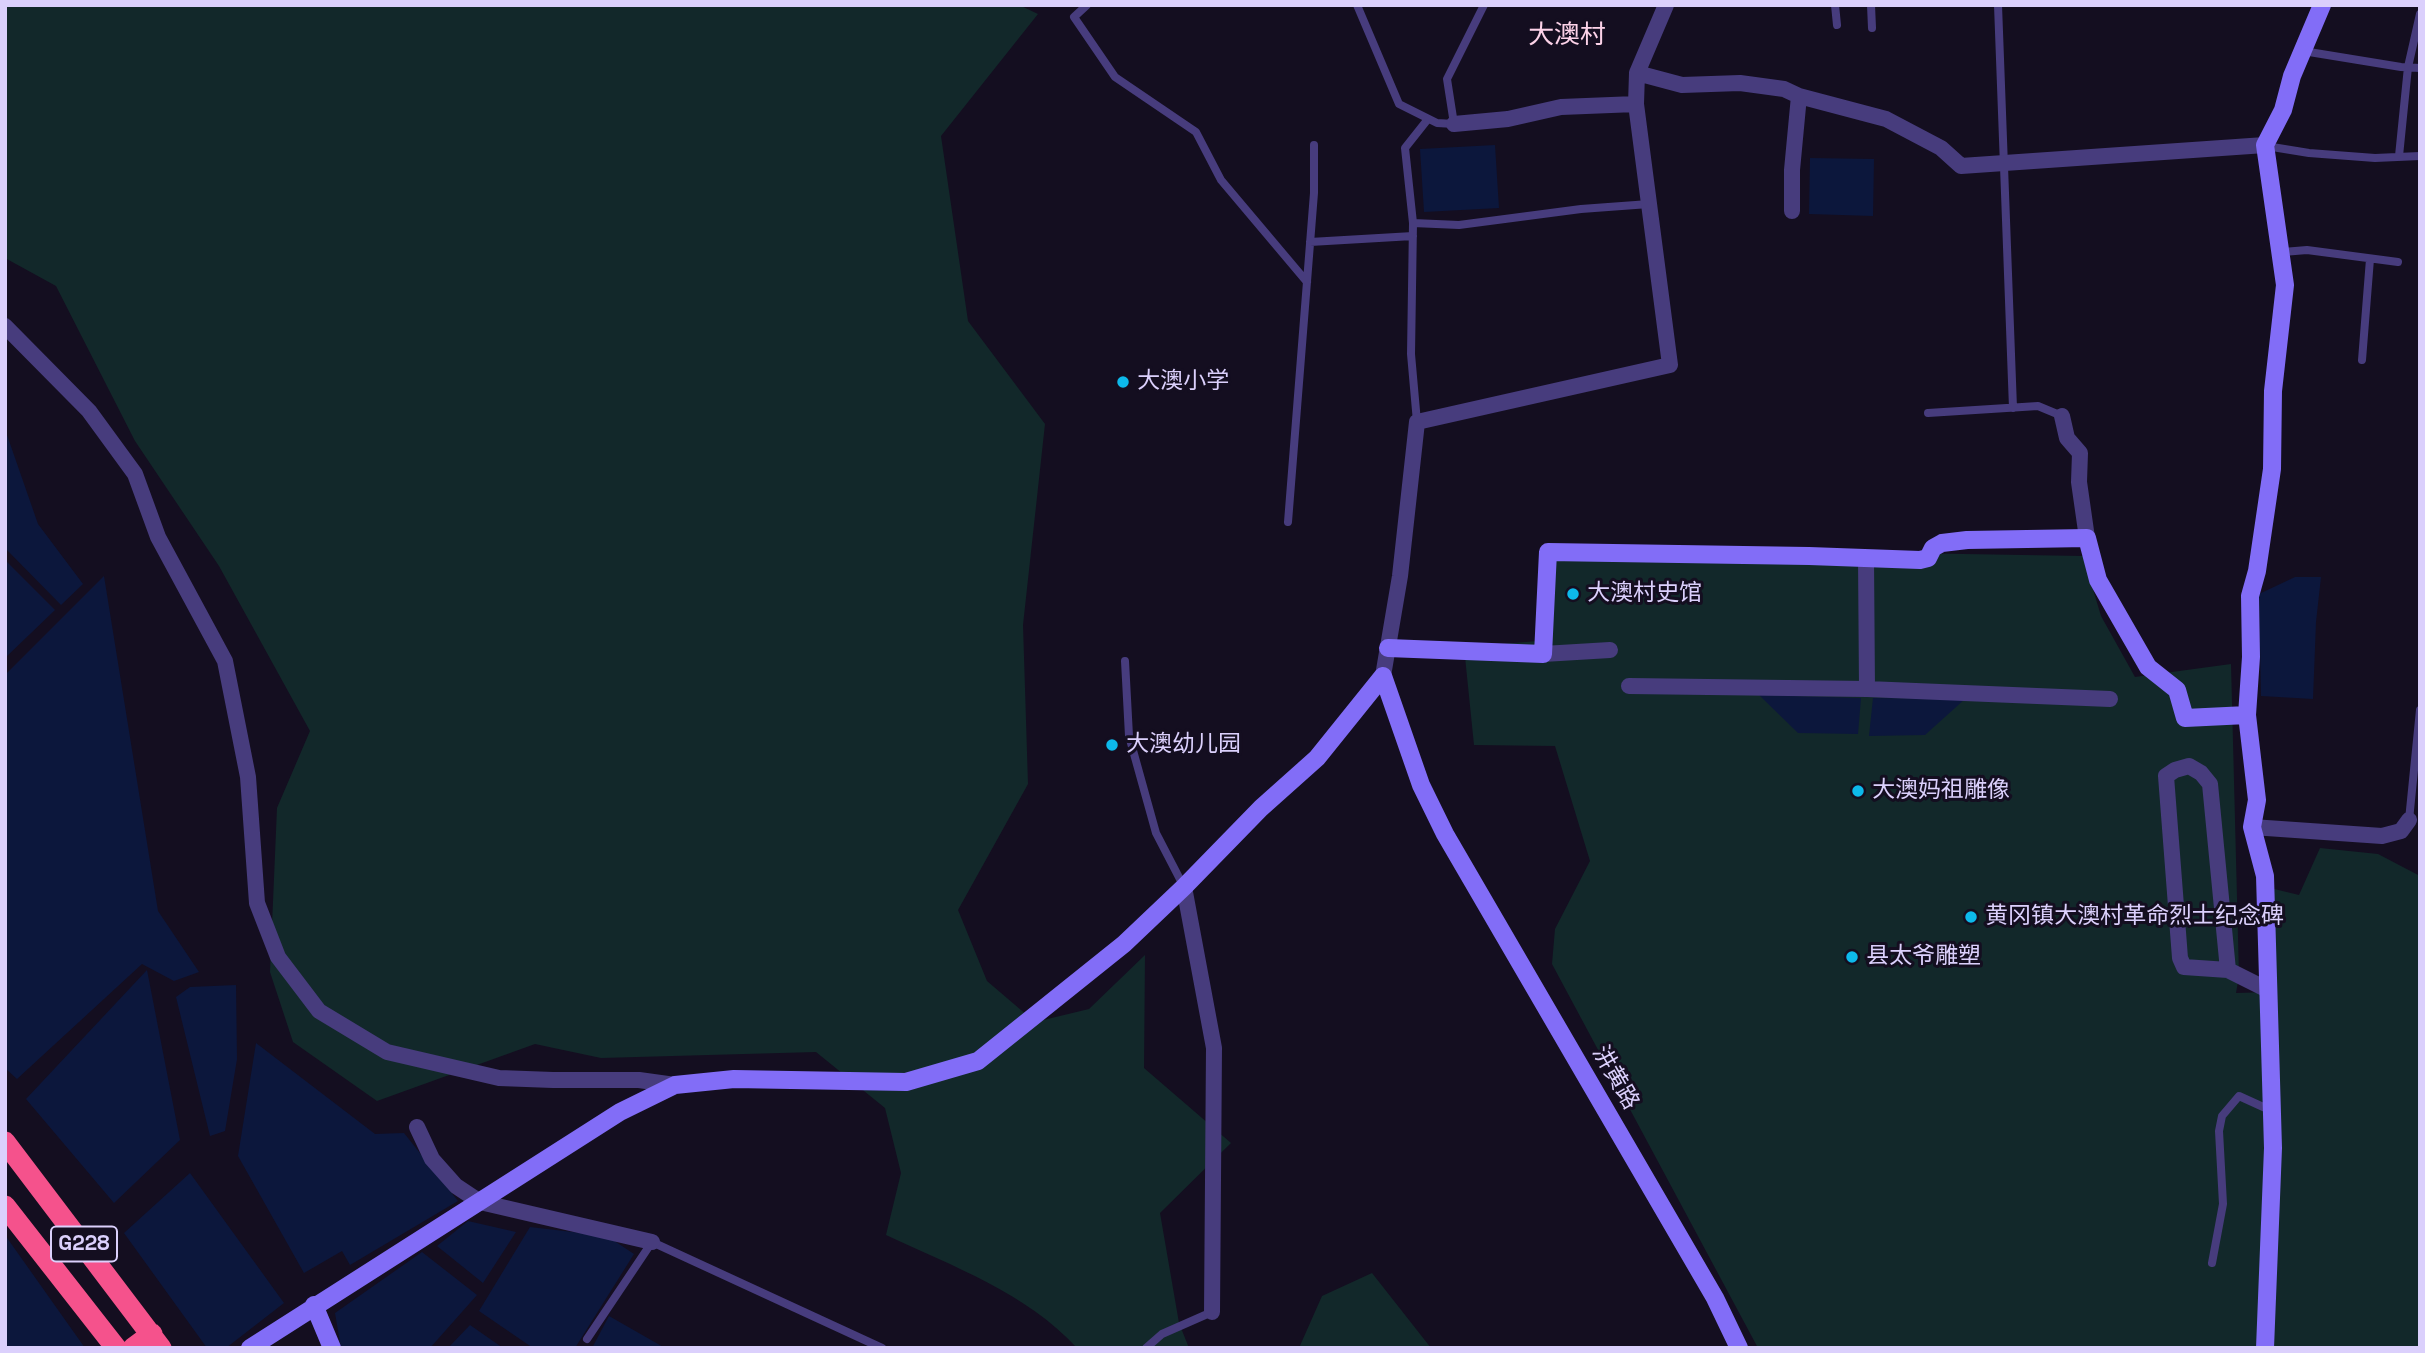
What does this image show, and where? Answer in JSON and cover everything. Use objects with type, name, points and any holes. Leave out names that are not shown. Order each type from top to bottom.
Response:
[{"type":"highway","name":"G228","points":[[5,1142],[156,1341]]},
{"type":"highway","name":"G228","points":[[5,1206],[116,1348]]},
{"type":"highway","points":[[132,1348],[156,1341]]},
{"type":"street","points":[[5,326],[89,411],[135,474],[158,537],[225,661],[248,777],[257,903],[278,957],[319,1011],[387,1052],[499,1078],[639,1080],[675,1085],[734,1079],[906,1082],[978,1062],[1124,944],[1261,808],[1317,758],[1383,676],[1400,576],[1417,422],[1670,365],[1636,104],[1637,73],[1666,5]]},
{"type":"street","points":[[2265,1348],[2272,1111],[2265,876],[2252,827],[2257,800],[2247,715],[2251,657],[2250,596],[2257,571],[2273,469],[2273,391],[2285,285],[2265,145],[2283,110],[2292,76],[2322,5]]},
{"type":"street","points":[[1637,73],[1682,85],[1740,83],[1784,89],[1799,96],[1886,119],[1941,148],[1961,166],[2265,145]]},
{"type":"street","points":[[1793,211],[1792,170],[1799,96]]},
{"type":"street","points":[[1454,124],[1508,119],[1561,107],[1636,104]]},
{"type":"street","points":[[2062,416],[2067,438],[2080,453],[2079,482],[2087,538],[2098,580],[2148,667],[2177,690],[2185,718],[2247,715]]},
{"type":"street","points":[[1543,654],[1548,552],[1920,560],[1928,558],[1933,548],[1942,543],[1967,540],[2087,538]]},
{"type":"street","points":[[1866,558],[1867,689]]},
{"type":"street","points":[[1388,648],[1543,654],[1610,650]]},
{"type":"street","name":"汫黄路","points":[[1383,676],[1421,785],[1445,834],[1715,1298],[1739,1348]]},
{"type":"street","points":[[1629,686],[1867,689],[2110,699]]},
{"type":"street","points":[[2228,970],[2210,784],[2201,773],[2189,766],[2166,776],[2180,958],[2184,967],[2228,970],[2268,990]]},
{"type":"street","points":[[2252,827],[2382,836],[2401,831],[2409,820]]},
{"type":"street","points":[[1184,887],[1214,1048],[1212,1312]]},
{"type":"street","points":[[250,1348],[620,1112],[675,1085]]},
{"type":"street","points":[[417,1127],[432,1159],[456,1186],[480,1202],[652,1242]]},
{"type":"street","points":[[314,1305],[332,1348]]},
{"type":"lane","points":[[1087,5],[1074,17],[1115,77],[1196,132],[1221,180],[1307,282]]},
{"type":"lane","points":[[1357,5],[1399,104],[1437,123],[1454,124],[1447,79],[1484,5]]},
{"type":"lane","points":[[1835,5],[1837,25]]},
{"type":"lane","points":[[1871,5],[1872,28]]},
{"type":"lane","points":[[1998,5],[2013,408]]},
{"type":"lane","points":[[2399,156],[2408,68],[2420,14]]},
{"type":"lane","points":[[2303,51],[2420,68]]},
{"type":"lane","points":[[1417,422],[1411,354],[1413,223],[1405,148],[1428,119]]},
{"type":"lane","points":[[1288,522],[1310,242],[1314,145]]},
{"type":"lane","points":[[2265,145],[2309,153],[2375,158],[2420,156]]},
{"type":"lane","points":[[1413,223],[1459,225],[1581,209],[1649,204]]},
{"type":"lane","points":[[1310,242],[1413,236]]},
{"type":"lane","points":[[2281,259],[2283,252],[2307,250],[2398,262]]},
{"type":"lane","points":[[2362,359],[2370,258]]},
{"type":"lane","points":[[1928,414],[2038,406],[2062,416]]},
{"type":"lane","points":[[1125,661],[1129,736],[1156,833],[1184,887]]},
{"type":"lane","points":[[2409,820],[2420,710]]},
{"type":"lane","points":[[2212,1263],[2223,1204],[2219,1131],[2222,1116],[2239,1096],[2272,1111]]},
{"type":"lane","points":[[587,1339],[652,1242],[882,1348]]},
{"type":"lane","points":[[1146,1348],[1162,1334],[1212,1312]]},
{"type":"green space","points":[[5,5],[1019,5],[1038,14],[941,136],[968,321],[1045,424],[1023,625],[1028,784],[958,910],[987,981],[1035,1022],[1089,1009],[1145,955],[1144,1068],[1231,1143],[1160,1213],[1179,1323],[1189,1348],[1077,1348],[1057,1329],[1012,1296],[988,1282],[886,1235],[901,1173],[885,1108],[816,1052],[601,1058],[535,1044],[377,1101],[293,1042],[270,972],[277,808],[310,731],[219,566],[135,441],[56,286],[5,258]]},
{"type":"green space","points":[[1545,547],[2083,556],[2101,616],[2135,677],[2231,664],[2239,976],[2236,993],[2273,992],[2266,887],[2299,895],[2320,848],[2378,854],[2420,876],[2420,1348],[1758,1348],[1552,964],[1555,929],[1590,861],[1555,746],[1474,745],[1464,647],[1538,641]]},
{"type":"green space","points":[[1372,1273],[1431,1348],[1299,1348],[1322,1296]]},
{"type":"water","points":[[1495,145],[1499,208],[1424,212],[1420,149]]},
{"type":"water","points":[[1810,158],[1874,159],[1873,216],[1809,214]]},
{"type":"water","points":[[7,435],[38,524],[83,584],[61,605],[5,548]]},
{"type":"water","points":[[5,560],[55,610],[5,658]]},
{"type":"water","points":[[104,576],[158,911],[199,972],[174,981],[142,964],[17,1079],[5,1068],[5,675]]},
{"type":"water","points":[[2295,577],[2321,577],[2313,699],[2261,696],[2259,594]]},
{"type":"water","points":[[1759,695],[1861,698],[1858,734],[1798,733]]},
{"type":"water","points":[[1873,698],[1965,699],[1925,735],[1869,736]]},
{"type":"water","points":[[147,970],[180,1140],[114,1203],[26,1099]]},
{"type":"water","points":[[236,985],[237,1059],[225,1131],[210,1136],[176,997],[190,987]]},
{"type":"water","points":[[256,1043],[375,1134],[404,1133],[458,1201],[350,1265],[342,1251],[304,1273],[238,1156]]},
{"type":"water","points":[[190,1173],[284,1303],[226,1348],[207,1348],[124,1233]]},
{"type":"water","points":[[468,1221],[516,1232],[483,1283],[437,1246]]},
{"type":"water","points":[[530,1227],[607,1236],[634,1254],[575,1348],[533,1348],[479,1311]]},
{"type":"water","points":[[5,1235],[85,1348],[5,1348]]},
{"type":"water","points":[[422,1252],[477,1295],[430,1348],[341,1348],[335,1313]]},
{"type":"water","points":[[609,1316],[665,1348],[592,1348]]},
{"type":"water","points":[[470,1325],[503,1348],[448,1348]]},
{"type":"place","name":"大澳小学","points":[[1123,382]]},
{"type":"place","name":"大澳村史馆","points":[[1573,594]]},
{"type":"place","name":"大澳幼儿园","points":[[1112,745]]},
{"type":"place","name":"大澳妈祖雕像","points":[[1858,791]]},
{"type":"place","name":"黄冈镇大澳村革命烈士纪念碑","points":[[1971,917]]},
{"type":"place","name":"县太爷雕塑","points":[[1852,957]]},
{"type":"district","name":"大澳村","points":[[1567,36]]}]
